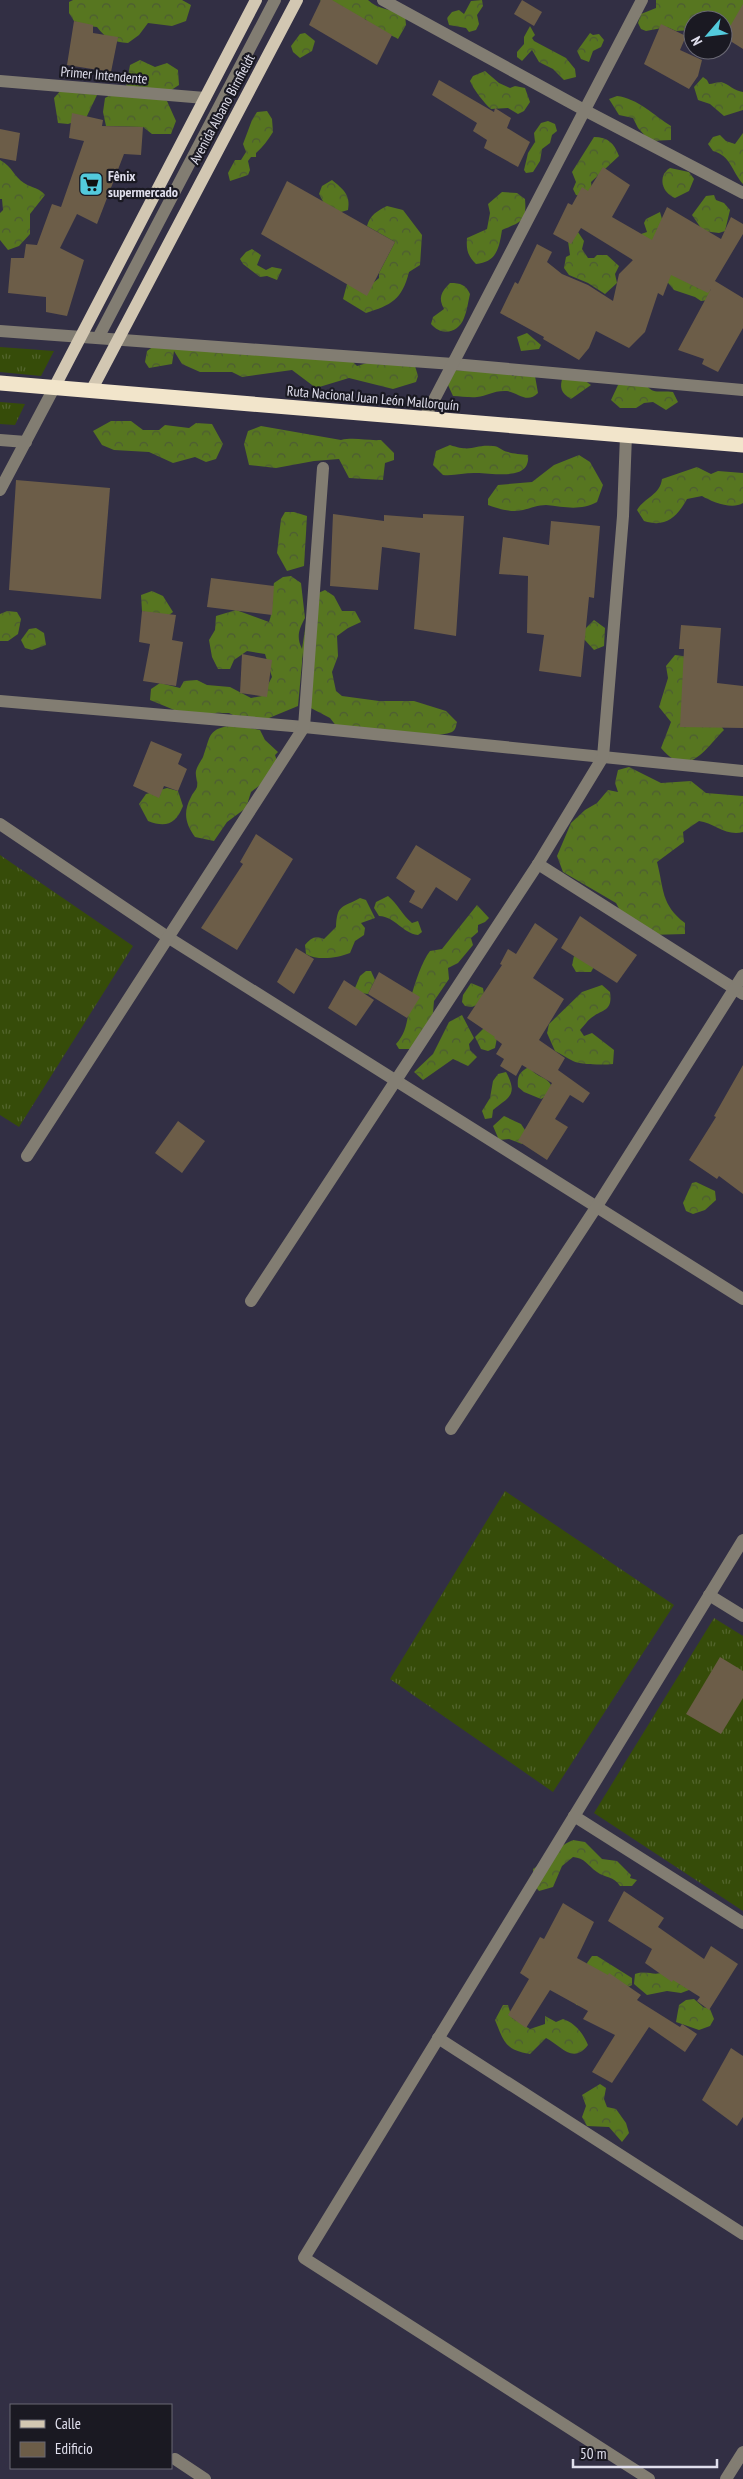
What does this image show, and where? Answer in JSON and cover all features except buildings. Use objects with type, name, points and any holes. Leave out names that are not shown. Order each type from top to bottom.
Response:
[{"type":"highway","name":"Ruta Nacional Juan León Mallorquín","points":[[0,383],[743,445]]},
{"type":"main road","name":"Avenida Albano Birnfieldt","points":[[54,388],[256,0]]},
{"type":"main road","name":"Avenida Albano Birnfieldt","points":[[91,391],[297,0]]},
{"type":"street","points":[[98,338],[275,0]]},
{"type":"street","points":[[383,0],[586,111],[743,193]]},
{"type":"street","points":[[424,418],[586,111],[642,0]]},
{"type":"street","name":"Primer Intendente","points":[[0,81],[205,98]]},
{"type":"street","points":[[0,331],[453,364],[743,390]]},
{"type":"street","points":[[0,490],[54,388]]},
{"type":"street","points":[[251,1300],[538,864],[603,757],[623,516],[626,435]]},
{"type":"street","points":[[0,440],[26,442]]},
{"type":"street","points":[[27,1156],[304,727],[323,468]]},
{"type":"street","points":[[0,701],[304,727],[743,771]]},
{"type":"street","points":[[0,824],[169,938],[743,1299]]},
{"type":"street","points":[[538,864],[739,991]]},
{"type":"street","points":[[451,1429],[739,991],[743,975]]},
{"type":"street","points":[[649,2479],[304,2258],[743,1540]]},
{"type":"street","points":[[709,1595],[743,1616]]},
{"type":"street","points":[[574,1816],[743,1923]]},
{"type":"street","points":[[438,2038],[743,2234]]},
{"type":"street","points":[[726,2479],[743,2452]]},
{"type":"street","points":[[175,2460],[205,2479]]},
{"type":"green space","points":[[73,0],[182,0],[191,5],[186,21],[172,26],[148,23],[139,35],[128,43],[110,39],[97,27],[74,21],[69,13],[69,2]]},
{"type":"green space","points":[[320,0],[368,0],[381,8],[405,15],[406,25],[398,39],[372,25],[365,19],[357,19],[342,6]]},
{"type":"green space","points":[[482,0],[483,6],[477,15],[479,24],[476,30],[469,32],[466,28],[449,25],[447,18],[452,12],[459,10],[464,14],[471,1]]},
{"type":"green space","points":[[656,0],[743,0],[743,10],[733,30],[733,10],[683,10],[683,31],[676,31],[667,27],[646,31],[641,29],[638,23],[641,14],[656,8]]},
{"type":"green space","points":[[530,26],[535,35],[532,38],[534,41],[566,58],[575,69],[576,77],[564,80],[553,69],[539,62],[532,50],[522,61],[517,57],[517,52],[524,44],[524,37]]},
{"type":"green space","points":[[305,33],[315,41],[312,51],[300,58],[293,52],[291,46],[300,34]]},
{"type":"green space","points":[[590,33],[593,35],[599,34],[604,40],[601,47],[593,51],[589,62],[581,59],[577,51]]},
{"type":"green space","points":[[140,60],[155,67],[167,63],[178,70],[179,85],[159,98],[167,101],[176,121],[171,134],[152,134],[143,127],[106,126],[103,112],[105,98],[126,87],[130,65]]},
{"type":"green space","points":[[485,71],[499,83],[510,88],[515,86],[525,88],[530,102],[524,111],[518,114],[508,108],[491,109],[488,107],[470,81],[473,76]]},
{"type":"green space","points":[[703,77],[709,84],[721,82],[743,92],[743,110],[724,116],[710,104],[698,100],[694,87]]},
{"type":"green space","points":[[61,90],[97,95],[86,118],[68,124],[58,123],[54,98]]},
{"type":"green space","points":[[617,96],[632,100],[671,126],[671,140],[650,141],[638,128],[633,118],[619,115],[609,99]]},
{"type":"green space","points":[[267,111],[272,119],[273,132],[256,153],[256,157],[251,157],[248,161],[250,170],[248,175],[230,181],[228,173],[235,160],[241,160],[246,152],[243,144],[252,120],[257,112]]},
{"type":"green space","points":[[548,121],[555,124],[557,131],[552,135],[550,143],[542,149],[540,161],[533,172],[526,173],[524,170],[528,153],[535,142],[534,133],[541,123]]},
{"type":"green space","points":[[743,133],[743,184],[724,156],[713,151],[708,144],[713,137],[720,135],[726,141],[735,144]]},
{"type":"green space","points":[[594,137],[603,138],[610,142],[619,156],[591,182],[592,189],[580,196],[576,195],[573,189],[576,182],[572,172]]},
{"type":"green space","points":[[0,160],[21,181],[45,195],[30,214],[30,234],[19,246],[8,250],[0,240],[0,213],[3,210],[2,199],[0,199]]},
{"type":"green space","points":[[670,168],[689,172],[694,179],[689,191],[675,198],[664,188],[662,180],[663,175]]},
{"type":"green space","points":[[332,180],[343,189],[347,196],[348,210],[341,212],[326,207],[319,194],[322,186]]},
{"type":"green space","points":[[502,192],[517,193],[525,199],[524,217],[518,223],[502,230],[500,243],[493,257],[483,263],[476,264],[468,253],[467,238],[487,229],[490,213],[488,204]]},
{"type":"green space","points":[[714,195],[716,200],[724,203],[730,210],[725,231],[719,233],[703,231],[692,215],[706,196]]},
{"type":"green space","points":[[387,206],[403,210],[422,235],[420,265],[409,272],[403,289],[394,300],[389,304],[366,313],[343,299],[347,284],[367,288],[379,278],[379,273],[395,242],[367,226],[374,214]]},
{"type":"green space","points":[[660,212],[664,226],[709,288],[712,294],[709,300],[701,301],[674,290],[664,278],[637,266],[630,256],[641,234],[647,232],[644,223],[646,219]]},
{"type":"green space","points":[[578,232],[584,241],[582,249],[588,258],[594,258],[597,255],[607,255],[619,266],[615,274],[617,283],[605,294],[588,283],[569,275],[564,268],[566,257],[570,255],[568,241]]},
{"type":"green space","points":[[252,249],[261,255],[257,265],[266,270],[272,267],[282,269],[277,280],[267,276],[260,277],[243,264],[240,259],[246,252]]},
{"type":"green space","points":[[450,283],[463,285],[470,294],[466,312],[461,323],[454,330],[444,332],[431,324],[433,317],[444,309],[441,295]]},
{"type":"green space","points":[[527,333],[541,345],[539,349],[521,351],[517,337]]},
{"type":"green space","points":[[154,346],[349,358],[357,366],[377,360],[415,366],[418,376],[416,382],[393,389],[349,378],[316,388],[292,370],[242,377],[232,372],[200,372],[182,364],[174,351],[172,364],[149,368],[145,362],[147,351]]},
{"type":"green space","points":[[0,347],[54,351],[41,376],[0,372]]},
{"type":"green space","points":[[453,370],[508,373],[513,376],[518,372],[535,376],[538,393],[530,398],[507,391],[498,391],[477,397],[453,396],[448,385]]},
{"type":"green space","points":[[563,376],[584,380],[591,385],[571,399],[562,390]]},
{"type":"green space","points":[[625,381],[642,381],[653,391],[673,392],[678,402],[666,410],[653,402],[644,403],[636,408],[620,408],[611,400],[618,385]]},
{"type":"green space","points":[[0,402],[25,404],[15,425],[0,424]]},
{"type":"green space","points":[[111,421],[131,421],[143,430],[159,430],[165,425],[189,428],[196,423],[212,424],[223,444],[216,459],[206,462],[195,457],[173,463],[149,452],[114,450],[102,445],[93,431]]},
{"type":"green space","points":[[261,426],[341,440],[381,440],[394,453],[394,460],[385,463],[383,480],[349,478],[339,459],[314,461],[276,468],[249,465],[244,444],[248,431]]},
{"type":"green space","points":[[450,445],[464,448],[495,446],[510,453],[528,455],[527,464],[517,473],[443,475],[433,465],[436,451]]},
{"type":"green space","points":[[579,455],[590,462],[603,485],[597,502],[585,507],[543,505],[514,511],[488,505],[488,499],[498,485],[532,482],[554,465]]},
{"type":"green space","points":[[697,467],[711,474],[718,471],[743,473],[743,503],[733,506],[716,503],[702,496],[687,499],[675,516],[665,522],[652,523],[644,521],[637,510],[658,489],[662,479]]},
{"type":"green space","points":[[285,512],[294,512],[307,516],[304,566],[287,571],[277,553],[281,519]]},
{"type":"green space","points":[[291,576],[301,583],[305,618],[299,633],[302,649],[307,616],[316,594],[325,590],[334,596],[342,611],[355,611],[361,622],[337,636],[338,656],[332,672],[336,691],[342,696],[379,701],[414,701],[446,711],[457,722],[455,729],[452,732],[442,734],[413,735],[337,727],[330,718],[303,704],[303,652],[298,706],[269,718],[245,721],[229,713],[184,714],[150,700],[151,689],[160,683],[180,688],[184,681],[197,680],[207,685],[230,687],[251,698],[262,696],[272,677],[265,654],[247,651],[234,660],[230,669],[218,669],[212,657],[209,640],[215,630],[216,616],[236,610],[269,622],[274,583],[283,577]]},
{"type":"green space","points":[[152,591],[163,596],[173,612],[165,618],[142,611],[141,595]]},
{"type":"green space","points":[[7,611],[17,612],[21,619],[18,634],[8,641],[0,641],[0,614]]},
{"type":"green space","points":[[594,620],[605,628],[604,646],[594,650],[583,638],[585,629]]},
{"type":"green space","points":[[36,628],[44,633],[46,645],[32,650],[25,648],[21,640],[29,629]]},
{"type":"green space","points":[[675,655],[690,657],[712,715],[724,730],[702,753],[688,762],[679,762],[661,748],[671,722],[659,707],[668,678],[666,666]]},
{"type":"green space","points":[[236,725],[260,730],[265,740],[278,752],[275,755],[278,764],[275,773],[251,792],[246,808],[227,822],[214,841],[195,837],[187,822],[186,813],[188,802],[197,787],[197,769],[212,734],[220,728]]},
{"type":"green space","points":[[629,767],[661,783],[691,781],[706,793],[743,796],[743,832],[731,833],[699,821],[683,832],[684,842],[657,862],[667,903],[671,910],[685,923],[685,934],[649,935],[624,918],[616,903],[563,872],[557,856],[571,823],[585,810],[597,803],[608,790],[618,792],[615,783],[618,770]]},
{"type":"green space","points":[[167,788],[178,791],[183,806],[180,812],[174,821],[170,823],[160,824],[148,821],[139,804],[146,794]]},
{"type":"green space","points":[[0,855],[133,946],[19,1127],[0,1115]]},
{"type":"green space","points":[[388,896],[412,923],[418,921],[422,932],[418,935],[412,934],[390,919],[379,916],[374,908],[376,902]]},
{"type":"green space","points":[[360,898],[366,900],[375,918],[361,923],[365,928],[364,935],[355,941],[350,953],[328,958],[316,958],[306,954],[305,945],[316,937],[324,939],[336,927],[339,910]]},
{"type":"green space","points":[[477,905],[489,918],[478,925],[478,932],[471,938],[473,945],[458,963],[448,968],[449,979],[434,1001],[433,1013],[412,1049],[399,1049],[396,1044],[407,1022],[411,997],[424,960],[430,951],[442,949]]},
{"type":"green space","points":[[574,956],[595,965],[591,972],[576,972],[572,965]]},
{"type":"green space","points":[[366,971],[371,971],[375,980],[368,994],[361,993],[355,988],[360,976]]},
{"type":"green space","points":[[471,983],[483,988],[485,1001],[472,1007],[465,1006],[462,1002],[463,995]]},
{"type":"green space","points":[[602,985],[610,992],[610,1003],[606,1009],[591,1018],[580,1030],[584,1036],[592,1033],[614,1050],[613,1064],[593,1064],[571,1060],[555,1051],[547,1033],[549,1024],[582,992]]},
{"type":"green space","points":[[462,1015],[474,1038],[469,1044],[470,1050],[477,1057],[468,1066],[453,1059],[423,1080],[414,1072],[433,1054],[449,1022]]},
{"type":"green space","points":[[486,1026],[497,1038],[495,1048],[488,1051],[481,1049],[475,1037]]},
{"type":"green space","points":[[529,1067],[551,1085],[548,1095],[541,1099],[524,1092],[518,1087],[519,1075]]},
{"type":"green space","points":[[506,1072],[512,1086],[512,1091],[507,1099],[493,1110],[492,1118],[485,1119],[482,1111],[490,1098],[493,1081],[498,1074]]},
{"type":"green space","points":[[504,1116],[521,1124],[527,1133],[522,1144],[509,1139],[499,1140],[493,1126]]},
{"type":"green space","points":[[696,1182],[715,1191],[716,1200],[705,1210],[693,1214],[686,1211],[683,1203],[692,1183]]},
{"type":"green space","points":[[505,1491],[674,1605],[553,1792],[390,1679]]},
{"type":"green space","points":[[714,1618],[743,1636],[743,1911],[594,1813]]},
{"type":"green space","points":[[573,1840],[585,1842],[602,1859],[617,1861],[631,1875],[630,1878],[637,1880],[632,1886],[620,1886],[615,1880],[600,1874],[583,1860],[573,1857],[562,1866],[553,1887],[539,1891],[533,1884],[533,1869],[562,1846]]},
{"type":"green space","points":[[592,1956],[597,1956],[632,1978],[632,1985],[589,2006],[576,2005],[577,1995],[586,1975],[587,1963]]},
{"type":"green space","points":[[675,1967],[697,1987],[681,1993],[667,1991],[647,1995],[634,1984],[635,1974],[657,1974]]},
{"type":"green space","points":[[694,1999],[703,2007],[710,2009],[714,2019],[710,2026],[699,2030],[676,2022],[679,2005],[686,2000]]},
{"type":"green space","points":[[503,2005],[508,2005],[512,2018],[530,2029],[545,2024],[545,2016],[556,2022],[563,2019],[578,2029],[588,2045],[582,2051],[572,2053],[561,2049],[546,2038],[530,2054],[515,2050],[506,2044],[495,2020]]},
{"type":"green space","points":[[600,2084],[606,2088],[604,2099],[607,2107],[616,2109],[626,2123],[629,2133],[622,2142],[609,2127],[587,2126],[582,2117],[586,2106],[582,2095]]},
{"type":"place","name":"Fênix supermercado","points":[[91,184]]}]
